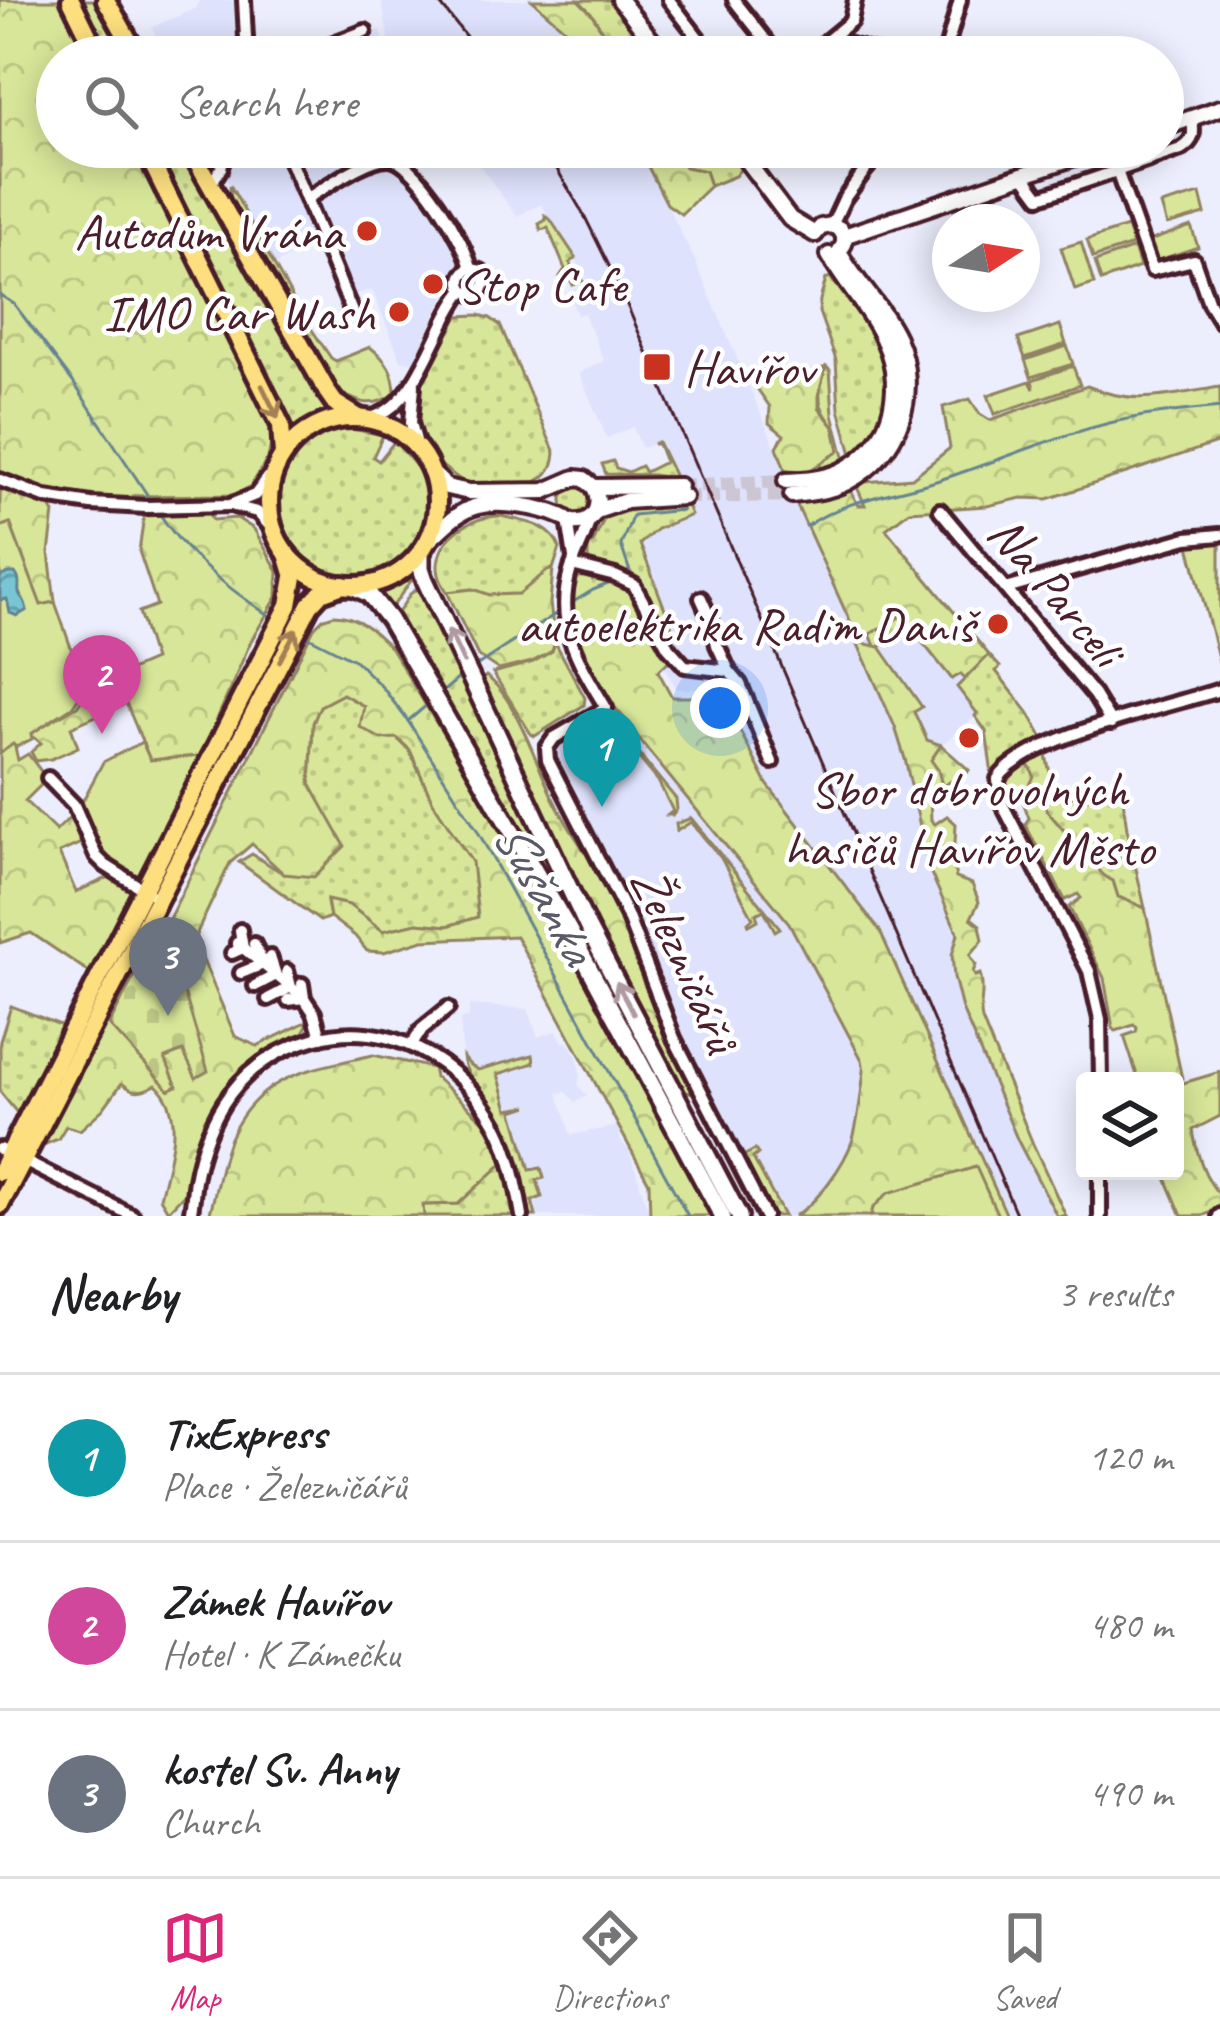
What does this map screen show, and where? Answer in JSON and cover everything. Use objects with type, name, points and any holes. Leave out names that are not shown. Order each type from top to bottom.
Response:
[{"type":"main road","points":[[71,0],[89,36]]},
{"type":"main road","points":[[106,0],[126,36]]},
{"type":"main road","points":[[151,894],[289,604],[294,578],[274,531],[269,501],[279,461],[281,424],[154,168]]},
{"type":"main road","points":[[200,168],[335,403],[396,430],[419,451],[430,471],[436,510],[423,547],[425,580],[588,928],[739,1216]]},
{"type":"main road","points":[[279,461],[314,427],[337,419],[363,418]]},
{"type":"main road","points":[[0,1172],[310,605],[321,592],[394,575],[423,547]]},
{"type":"main road","points":[[287,554],[308,573],[369,594],[389,620],[569,930],[722,1216]]},
{"type":"main road","points":[[0,1205],[11,1154]]},
{"type":"street","points":[[244,0],[247,36]]},
{"type":"street","points":[[620,0],[648,36]]},
{"type":"street","points":[[669,0],[697,36]]},
{"type":"street","points":[[734,0],[762,36]]},
{"type":"street","points":[[950,36],[960,0]]},
{"type":"street","points":[[833,36],[851,20],[853,2]]},
{"type":"street","points":[[352,36],[365,31]]},
{"type":"street","points":[[1184,121],[1220,108]]},
{"type":"street","points":[[1184,147],[1194,135],[1192,118]]},
{"type":"street","points":[[210,186],[220,168]]},
{"type":"street","points":[[293,168],[352,312]]},
{"type":"street","points":[[306,199],[360,168]]},
{"type":"street","points":[[407,168],[466,247],[471,269]]},
{"type":"street","points":[[752,168],[790,219],[815,234]]},
{"type":"street","points":[[834,254],[844,244],[838,230],[844,199],[867,168]]},
{"type":"street","points":[[789,488],[836,473],[860,459],[880,438],[893,406],[895,373],[887,347],[834,254],[816,248],[815,234],[821,227],[838,230],[1041,168]]},
{"type":"street","points":[[1023,174],[1040,196],[1126,168]]},
{"type":"street","points":[[1117,171],[1152,270],[1199,258],[1209,303],[1220,321]]},
{"type":"street","points":[[471,269],[484,274],[485,286],[476,294],[464,290],[461,277],[471,269]]},
{"type":"street","points":[[363,418],[386,413],[416,376],[464,290]]},
{"type":"street","points":[[416,376],[411,423],[419,451]]},
{"type":"street","points":[[230,505],[255,495],[279,461]]},
{"type":"street","points":[[423,547],[453,519],[480,505],[514,506],[582,522],[626,502],[681,492],[594,487],[579,478],[537,491],[470,492],[447,488],[430,471]]},
{"type":"street","points":[[0,480],[45,497],[91,504],[230,505],[257,512],[274,531]]},
{"type":"street","name":"Železničářů","points":[[560,486],[555,502],[565,518],[573,562]]},
{"type":"street","name":"Železničářů","points":[[594,487],[599,499],[573,562],[564,600],[565,626],[574,654],[605,708],[554,738],[547,748],[548,760],[627,916],[674,1039],[765,1216]]},
{"type":"street","name":"Na Parceli","points":[[940,510],[1094,695],[1111,723]]},
{"type":"street","points":[[1006,589],[1187,538],[1220,535]]},
{"type":"street","points":[[573,562],[634,585],[668,647],[686,666],[729,671]]},
{"type":"street","points":[[701,598],[717,645],[740,684],[772,762]]},
{"type":"street","points":[[704,669],[717,645]]},
{"type":"street","points":[[1101,1072],[1100,1019],[1089,971],[997,787],[1003,772],[1023,756],[1061,739],[1220,690]]},
{"type":"street","points":[[48,778],[74,805],[105,866],[151,894]]},
{"type":"street","points":[[241,943],[282,973],[314,1013],[321,1037]]},
{"type":"street","points":[[241,973],[266,961]]},
{"type":"street","points":[[255,986],[282,973]]},
{"type":"street","points":[[268,999],[296,992]]},
{"type":"street","points":[[412,1046],[422,1029],[448,1008]]},
{"type":"street","points":[[190,1216],[211,1127],[243,1078],[292,1046],[321,1037],[358,1034],[387,1038],[440,1060],[479,1099],[510,1159],[522,1216]]},
{"type":"street","points":[[11,1154],[133,1216]]},
{"type":"street","points":[[1100,1180],[1100,1216]]},
{"type":"shaded area","points":[[199,0],[239,0],[240,36],[156,36],[152,27],[197,8]]},
{"type":"shaded area","points":[[381,0],[532,0],[571,36],[388,36]]},
{"type":"shaded area","points":[[220,168],[398,168],[430,201],[456,241],[457,269],[413,363],[401,360],[372,290],[356,294],[326,232],[274,266]]},
{"type":"shaded area","points":[[482,168],[648,168],[696,263],[847,617],[853,628],[870,634],[875,646],[858,643],[895,727],[930,871],[958,934],[952,955],[962,1009],[1018,1141],[1057,1216],[1007,1216],[880,931],[767,784],[736,723],[732,691],[722,682],[722,687],[714,689],[677,689],[664,667],[660,638],[673,629],[640,544],[657,529],[691,514],[658,442],[642,448],[633,427],[607,438],[579,373],[604,361],[584,313],[577,315],[571,299],[577,296],[574,289],[589,282],[541,204],[517,216]]},
{"type":"shaded area","points":[[911,627],[951,678],[961,674],[964,679],[958,687],[978,714],[941,745],[928,741],[913,711],[921,707],[880,647]]},
{"type":"shaded area","points":[[615,697],[783,901],[867,1054],[852,1142],[827,1185],[794,1216],[759,1216],[625,918],[541,760],[540,747],[546,738]]},
{"type":"shaded area","points":[[469,1005],[528,1009],[538,1037],[556,1031],[567,1042],[577,1056],[578,1085],[587,1096],[575,1102],[566,1092],[558,1093],[571,1135],[618,1126],[650,1216],[530,1216],[504,1122],[464,1069],[460,1019],[469,1018]]},
{"type":"green space","points":[[0,0],[62,0],[79,36],[36,36],[36,168],[144,168],[273,434],[268,458],[251,486],[236,495],[95,499],[0,475]]},
{"type":"green space","points":[[77,0],[100,0],[120,36],[95,36]]},
{"type":"green space","points":[[532,0],[578,0],[606,36],[571,36]]},
{"type":"green space","points":[[578,0],[613,0],[641,36],[606,36]]},
{"type":"green space","points":[[160,168],[195,168],[321,393],[328,411],[290,430]]},
{"type":"green space","points":[[649,168],[705,171],[710,186],[681,214],[667,204]]},
{"type":"green space","points":[[690,168],[742,168],[735,176],[710,186],[705,171]]},
{"type":"green space","points":[[230,185],[331,358],[336,361],[370,347],[389,368],[395,394],[378,402],[363,402],[333,388],[231,206]]},
{"type":"green space","points":[[1200,194],[1205,214],[1167,225],[1161,205]]},
{"type":"green space","points":[[545,216],[576,258],[570,263],[583,281],[573,285],[567,273],[561,275],[565,269],[548,228],[541,230],[539,224]]},
{"type":"green space","points":[[1191,226],[1198,247],[1156,261],[1149,241]]},
{"type":"green space","points":[[1127,227],[1133,245],[1093,258],[1087,240]]},
{"type":"green space","points":[[1081,242],[1094,284],[1075,290],[1061,248]]},
{"type":"green space","points":[[1134,248],[1140,267],[1101,281],[1095,262]]},
{"type":"green space","points":[[830,277],[875,342],[887,386],[884,408],[873,431],[852,454],[839,409],[836,360],[819,312]]},
{"type":"green space","points":[[479,315],[500,325],[555,453],[547,474],[527,487],[463,482],[439,464],[420,432],[419,390],[458,316]]},
{"type":"green space","points":[[1060,325],[1066,344],[1025,358],[1018,339]]},
{"type":"green space","points":[[1067,346],[1073,364],[1031,377],[1025,360]]},
{"type":"green space","points":[[771,362],[780,383],[826,367],[819,408],[834,427],[839,451],[809,471],[785,470],[777,447],[784,435],[769,423],[770,407],[756,387],[754,374]]},
{"type":"green space","points":[[1073,366],[1080,385],[995,414],[988,395],[1030,381],[1034,389],[1032,380]]},
{"type":"green space","points":[[826,367],[844,457],[816,471],[801,472],[785,470],[810,471],[834,427],[820,399]]},
{"type":"green space","points":[[1087,386],[1138,398],[1220,387],[1220,442],[1048,499],[909,511],[886,529],[989,655],[964,679],[961,674],[952,679],[901,616],[870,634],[853,628],[795,501],[849,488],[858,505],[865,505],[857,487],[865,482],[912,478],[950,448],[943,407],[970,399],[990,420]]},
{"type":"green space","points":[[342,427],[383,435],[373,457],[379,461],[394,442],[426,481],[430,504],[419,540],[401,560],[363,576],[328,578],[310,570],[287,542],[276,513],[275,490],[283,463],[296,447],[312,435]]},
{"type":"green space","points":[[658,442],[676,479],[606,474],[602,464],[613,461],[616,468],[628,472],[641,466],[645,472],[665,462],[658,444],[653,444]]},
{"type":"green space","points":[[577,485],[592,500],[577,515],[562,500]]},
{"type":"green space","points":[[0,486],[50,506],[54,513],[49,553],[55,602],[41,606],[10,523],[0,527]]},
{"type":"green space","points":[[686,503],[691,515],[657,529],[640,544],[673,630],[664,635],[630,571],[628,575],[592,563],[588,545],[614,509]]},
{"type":"green space","points":[[208,513],[213,520],[237,518],[254,529],[278,571],[277,597],[251,641],[201,756],[150,760],[126,703],[71,727],[78,747],[36,761],[31,752],[41,743],[31,735],[36,730],[77,706],[93,686],[154,660],[139,612],[157,605],[139,551],[144,516]]},
{"type":"green space","points":[[501,516],[550,533],[560,548],[553,569],[520,594],[490,595],[473,589],[447,592],[438,562],[447,541],[467,525]]},
{"type":"green space","points":[[10,523],[41,605],[55,602],[85,688],[72,707],[31,734],[32,739],[0,753],[0,527]]},
{"type":"green space","points":[[1220,535],[1220,665],[1187,538]]},
{"type":"green space","points":[[553,569],[552,651],[532,662],[499,670],[478,656],[447,592],[473,589],[490,595],[519,594]]},
{"type":"green space","points":[[412,570],[418,577],[388,613],[374,590]]},
{"type":"green space","points":[[577,574],[632,589],[673,657],[658,671],[672,697],[714,697],[714,711],[721,711],[722,682],[727,683],[736,723],[767,784],[880,931],[1007,1216],[998,1216],[975,1167],[873,1208],[871,1216],[794,1216],[821,1193],[849,1149],[860,1105],[862,1060],[789,923],[647,749],[580,652],[572,630],[569,593]]},
{"type":"green space","points":[[421,586],[734,1216],[728,1216],[393,621]]},
{"type":"green space","points":[[334,615],[358,621],[391,648],[531,879],[711,1216],[650,1216],[649,1183],[516,936],[423,940],[384,952],[367,951],[330,917],[327,900],[349,905],[383,931],[417,923],[448,926],[478,917],[472,862],[433,802],[410,750],[397,738],[381,739],[360,727],[364,706],[343,694],[320,706],[313,723],[310,784],[345,846],[314,877],[284,874],[252,844],[230,863],[194,939],[235,1036],[257,1046],[310,1020],[301,1036],[257,1056],[226,1092],[198,1138],[186,1192],[168,1211],[160,1198],[173,1124],[171,1110],[156,1085],[138,1091],[122,1083],[80,1130],[66,1126],[58,1139],[43,1145],[118,982],[155,947],[314,628]],"holes":[[[171,952],[183,1051],[165,1058]]]},
{"type":"green space","points":[[901,616],[911,627],[875,646],[870,634]]},
{"type":"green space","points":[[555,642],[585,698],[584,705],[535,736],[493,673],[533,662],[552,651]]},
{"type":"green space","points":[[857,642],[880,647],[922,707],[914,712],[927,740],[941,745],[931,760],[942,786],[930,796],[931,820],[935,824],[947,816],[956,824],[955,843],[944,852],[952,858],[956,878],[972,884],[979,902],[971,918],[980,925],[983,940],[970,955],[976,965],[973,972],[982,980],[982,1020],[1066,1216],[1057,1216],[1018,1141],[962,1009],[952,955],[958,934],[930,871],[895,727]]},
{"type":"green space","points":[[989,655],[1044,740],[1016,754],[992,775],[986,731],[957,687]]},
{"type":"green space","points":[[486,676],[507,699],[558,809],[622,912],[698,1091],[684,1093],[570,874],[479,683]]},
{"type":"green space","points":[[343,694],[364,706],[409,750],[433,802],[473,862],[478,917],[447,926],[417,923],[383,931],[349,905],[327,902],[330,917],[320,921],[239,862],[252,854],[284,874],[310,784],[313,723],[320,706]]},
{"type":"green space","points":[[603,717],[611,720],[676,799],[673,815],[668,815],[673,811],[658,781],[608,721],[599,728]]},
{"type":"green space","points":[[142,742],[150,760],[201,756],[136,882],[103,859],[82,802],[103,762]]},
{"type":"green space","points":[[14,743],[18,760],[28,754],[47,779],[25,801],[56,831],[74,813],[85,836],[81,843],[59,853],[76,892],[116,874],[136,886],[92,974],[31,933],[0,943],[0,753]]},
{"type":"green space","points":[[941,745],[969,770],[942,786],[930,761]]},
{"type":"green space","points":[[1045,751],[1058,793],[1085,799],[1122,792],[1145,908],[1118,897],[1113,881],[1100,875],[1092,852],[1085,854],[1040,798],[1031,795],[1023,763]]},
{"type":"green space","points":[[1023,763],[1031,768],[1031,794],[1040,797],[1084,854],[1092,851],[1098,857],[1099,869],[1113,881],[1118,897],[1145,908],[1181,1072],[1136,1072],[1124,1036],[1137,1028],[1113,1028],[1104,978],[1069,907],[1081,898],[1078,894],[1065,900],[1025,824],[1029,818],[1021,796],[1002,793],[1004,778]]},
{"type":"green space","points":[[691,818],[780,928],[775,931],[764,910],[749,925],[753,918],[721,858],[691,822],[677,831],[676,824]]},
{"type":"green space","points":[[172,952],[208,1071],[196,1078],[183,1051],[165,1058],[177,1086],[169,1090],[109,1025],[143,959]]},
{"type":"green space","points":[[11,1006],[63,1026],[18,1114],[0,1092],[0,1041]]},
{"type":"green space","points":[[373,1055],[433,1068],[435,1077],[488,1125],[504,1162],[458,1204],[423,1205],[424,1216],[209,1216],[228,1142],[258,1097],[291,1076]]},
{"type":"green space","points":[[533,1055],[534,1063],[498,1074],[508,1109],[528,1106],[513,1111],[530,1170],[541,1168],[544,1178],[537,1180],[542,1197],[532,1201],[536,1216],[530,1216],[509,1133],[468,1073],[463,1057],[478,1070]]},
{"type":"green space","points":[[1220,1072],[1220,1116],[1193,1130],[1202,1165],[1220,1195],[1220,1208],[1202,1216],[1182,1216],[1167,1180],[1184,1180],[1184,1083]]},
{"type":"green space","points":[[755,1150],[758,1154],[753,1158],[784,1216],[770,1216],[744,1165],[745,1155]]},
{"type":"green space","points":[[504,1162],[513,1216],[424,1216],[422,1205],[458,1204]]},
{"type":"green space","points":[[976,1167],[998,1216],[871,1216],[888,1193]]},
{"type":"water","points":[[15,573],[27,610],[17,616],[10,613],[7,599],[0,600],[0,577]]},
{"type":"waterway","name":"Sušanka","points":[[0,295],[14,304],[73,382],[152,502]]},
{"type":"waterway","points":[[807,526],[853,504],[1087,429],[1148,415],[1220,407]]},
{"type":"waterway","name":"Sušanka","points":[[157,510],[207,568],[268,615]]},
{"type":"waterway","points":[[627,577],[621,545],[633,515],[682,510]]},
{"type":"waterway","points":[[570,604],[613,582]]},
{"type":"waterway","points":[[473,668],[557,613]]},
{"type":"waterway","name":"Sušanka","points":[[305,635],[356,661],[408,721],[476,828],[688,1216]]},
{"type":"waterway","points":[[440,694],[460,677]]},
{"type":"waterway","points":[[408,721],[428,704]]},
{"type":"tunnel","points":[[679,486],[786,481]]},
{"type":"tunnel","points":[[684,497],[792,495]]},
{"type":"railway","points":[[437,0],[465,36]]},
{"type":"railway","points":[[556,168],[618,284],[1017,1216]]},
{"type":"place","name":"Autodům Vrána","points":[[367,231]]},
{"type":"place","name":"Stop Cafe","points":[[433,284]]},
{"type":"place","name":"IMO Car Wash","points":[[399,312]]},
{"type":"place","name":"Havířov","points":[[657,367]]},
{"type":"place","name":"autoelektrika Radim Daniš","points":[[998,624]]},
{"type":"place","name":"Zámek Havířov","points":[[102,734]]},
{"type":"place","name":"Sbor dobrovolných hasičů Havířov Město","points":[[969,738]]},
{"type":"place","name":"TixExpress","points":[[602,807]]},
{"type":"place","name":"kostel Sv. Anny","points":[[168,1016]]}]
